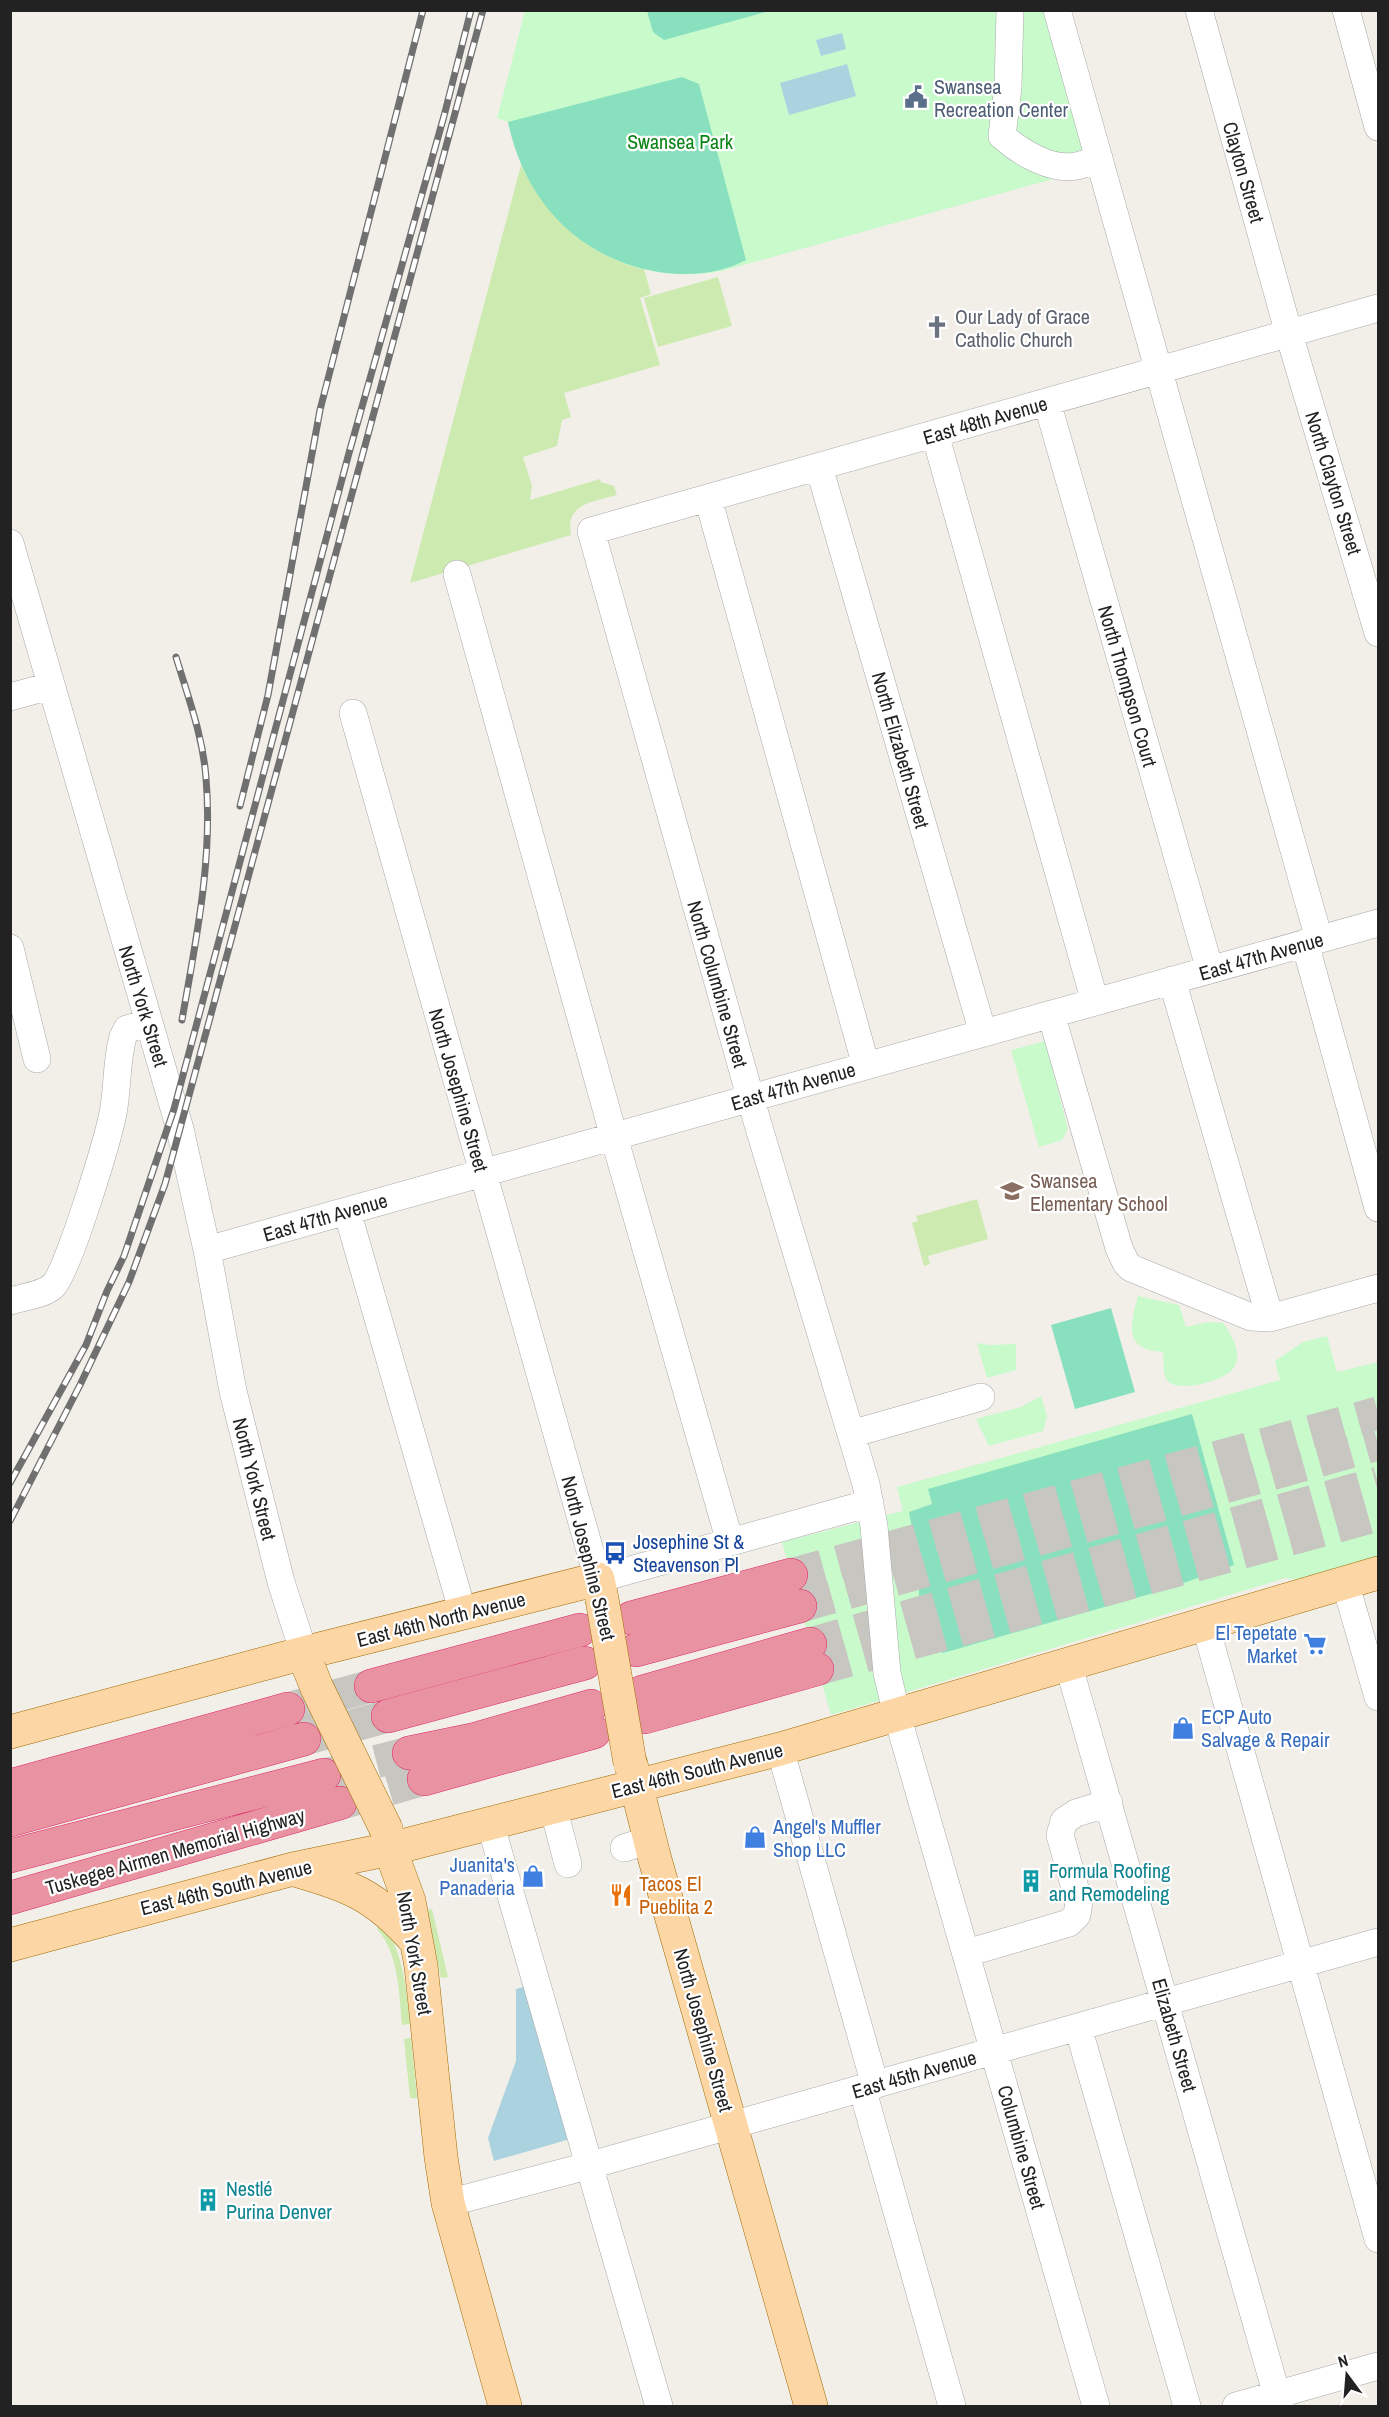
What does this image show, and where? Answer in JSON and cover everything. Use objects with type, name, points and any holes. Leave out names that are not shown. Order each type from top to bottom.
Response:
[{"type":"highway","points":[[631,1618],[791,1575]]},
{"type":"highway","points":[[636,1650],[800,1606]]},
{"type":"highway","points":[[371,1686],[580,1630]]},
{"type":"highway","points":[[643,1705],[814,1657]]},
{"type":"highway","points":[[388,1716],[585,1664]]},
{"type":"highway","points":[[10,1786],[288,1709]]},
{"type":"highway","points":[[416,1766],[592,1719]]},
{"type":"highway","points":[[10,1820],[304,1739]]},
{"type":"highway","points":[[10,1856],[324,1775]]},
{"type":"highway","name":"Tuskegee Airmen Memorial Highway","points":[[10,1898],[340,1803]]},
{"type":"main road","name":"East 46th South Avenue","points":[[10,1945],[293,1869],[388,1839],[490,1823],[553,1807],[633,1774],[780,1749],[1378,1573]]},
{"type":"main road","name":"East 46th North Avenue","points":[[10,1732],[307,1660],[463,1613],[600,1589]]},
{"type":"main road","name":"North Josephine Street","points":[[600,1589],[633,1774],[637,1844],[731,2125],[811,2406]]},
{"type":"main road","name":"North York Street","points":[[307,1660],[317,1688],[388,1839],[409,1901],[424,1986],[441,2157],[448,2203],[505,2406]]},
{"type":"main road","points":[[293,1869],[355,1890],[373,1900],[398,1921],[415,1940]]},
{"type":"street","points":[[1010,10],[1008,87],[1002,136],[1018,149],[1042,162],[1075,166],[1099,158]]},
{"type":"street","points":[[1057,10],[1160,370],[1312,941],[1378,1208]]},
{"type":"street","name":"Clayton Street","points":[[1199,10],[1289,334]]},
{"type":"street","points":[[1346,10],[1378,127]]},
{"type":"street","name":"East 48th Avenue","points":[[591,531],[1378,308]]},
{"type":"street","name":"North Clayton Street","points":[[1289,334],[1378,633]]},
{"type":"street","name":"North Thompson Court","points":[[1047,402],[1210,970]]},
{"type":"street","points":[[935,434],[1095,1002]]},
{"type":"street","name":"North Elizabeth Street","points":[[819,467],[983,1033]]},
{"type":"street","points":[[708,498],[866,1066]]},
{"type":"street","name":"North Columbine Street","points":[[591,531],[750,1098],[851,1434],[871,1511],[887,1673],[897,1715]]},
{"type":"street","name":"North York Street","points":[[10,543],[180,1129],[246,1445],[281,1582],[307,1660]]},
{"type":"street","points":[[457,574],[730,1542]]},
{"type":"street","points":[[10,697],[50,686]]},
{"type":"street","name":"North Josephine Street","points":[[353,713],[600,1589]]},
{"type":"street","name":"East 47th Avenue","points":[[207,1250],[1378,923]]},
{"type":"street","points":[[10,948],[37,1059]]},
{"type":"street","points":[[1172,980],[1270,1318]]},
{"type":"street","points":[[1051,1014],[1122,1257],[1131,1268],[1251,1317],[1270,1318],[1378,1288]]},
{"type":"street","points":[[10,1301],[49,1289],[58,1279],[79,1225],[109,1129],[116,1098],[123,1036],[127,1029],[148,1023]]},
{"type":"street","points":[[347,1210],[463,1613]]},
{"type":"street","points":[[851,1434],[981,1397]]},
{"type":"street","name":"East 46th North Avenue","points":[[600,1589],[730,1542],[871,1511]]},
{"type":"street","points":[[1345,1582],[1378,1697]]},
{"type":"street","points":[[1205,1624],[1378,2239]]},
{"type":"street","name":"Elizabeth Street","points":[[1068,1663],[1278,2401]]},
{"type":"street","name":"Columbine Street","points":[[897,1715],[1096,2406]]},
{"type":"street","points":[[780,1749],[952,2406]]},
{"type":"street","points":[[967,1953],[1069,1923],[1077,1915],[1079,1902],[1060,1835],[1064,1821],[1076,1813],[1109,1803]]},
{"type":"street","points":[[553,1807],[568,1864]]},
{"type":"street","points":[[490,1823],[659,2406]]},
{"type":"street","name":"East 45th Avenue","points":[[448,2203],[591,2165],[1378,1942]]},
{"type":"street","points":[[1078,2027],[1187,2406]]},
{"type":"street","points":[[1236,2406],[1278,2401],[1378,2366]]},
{"type":"green space","points":[[647,10],[769,11],[664,40],[653,32]]},
{"type":"green space","name":"Swansea Park","points":[[525,11],[1044,11],[1089,169],[722,271],[683,274],[647,270],[614,259],[583,242],[557,219],[536,191],[519,158],[508,122],[497,118]]},
{"type":"green space","points":[[682,77],[699,84],[746,260],[717,271],[697,274],[666,273],[636,267],[608,256],[583,242],[562,224],[543,202],[528,178],[516,151],[508,122]]},
{"type":"green space","points":[[521,165],[542,201],[570,232],[605,255],[644,269],[651,294],[640,298],[660,365],[564,393],[571,417],[562,420],[557,446],[523,457],[532,486],[530,500],[600,479],[601,482],[614,486],[617,495],[590,502],[577,510],[570,524],[571,535],[410,583]]},
{"type":"green space","points":[[718,277],[732,326],[658,347],[644,298]]},
{"type":"green space","points":[[1045,1041],[1068,1129],[1062,1140],[1039,1147],[1011,1050]]},
{"type":"green space","points":[[977,1199],[988,1239],[928,1256],[930,1264],[924,1266],[912,1223],[918,1221],[916,1216]]},
{"type":"green space","points":[[1138,1296],[1179,1305],[1186,1327],[1208,1322],[1223,1323],[1230,1333],[1237,1353],[1232,1370],[1210,1382],[1189,1386],[1172,1384],[1165,1377],[1163,1352],[1146,1349],[1134,1338],[1132,1325]]},
{"type":"green space","points":[[1111,1308],[1135,1392],[1075,1409],[1051,1325]]},
{"type":"green space","points":[[1327,1336],[1337,1372],[1378,1362],[1378,1557],[1373,1561],[1305,1581],[1286,1578],[831,1715],[782,1542],[903,1511],[897,1487],[1280,1380],[1275,1361],[1303,1342]]},
{"type":"green space","points":[[977,1343],[1016,1344],[1016,1370],[987,1378]]},
{"type":"green space","points":[[1041,1396],[1047,1416],[1043,1431],[989,1446],[976,1419],[1021,1407]]},
{"type":"green space","points":[[1192,1414],[1234,1565],[1164,1590],[943,1653],[920,1633],[918,1560],[909,1512],[932,1504],[928,1489]]},
{"type":"green space","points":[[432,1909],[448,1977],[441,1978],[426,1910]]},
{"type":"green space","points":[[383,1925],[400,1959],[410,2024],[402,2025],[399,1987],[394,1962],[390,1950],[377,1929]]},
{"type":"green space","points":[[411,2038],[417,2098],[410,2098],[404,2039]]},
{"type":"water","points":[[842,33],[846,49],[821,56],[816,40]]},
{"type":"water","points":[[847,64],[856,96],[789,115],[780,83]]},
{"type":"water","points":[[527,1986],[570,2139],[494,2161],[488,2138],[516,2061],[516,1989]]},
{"type":"tunnel","points":[[791,1575],[1378,1413]]},
{"type":"tunnel","points":[[800,1606],[1378,1444]]},
{"type":"tunnel","points":[[810,1644],[1378,1483]]},
{"type":"tunnel","points":[[817,1669],[1378,1515]]},
{"type":"tunnel","points":[[288,1709],[371,1686]]},
{"type":"tunnel","points":[[304,1739],[388,1716]]},
{"type":"tunnel","points":[[329,1774],[409,1753]]},
{"type":"tunnel","points":[[342,1803],[424,1779]]},
{"type":"railway","points":[[240,806],[268,695],[320,410],[423,10]]},
{"type":"railway","points":[[10,1483],[86,1345],[107,1291],[124,1256],[174,1109],[349,453],[444,116],[471,10]]},
{"type":"railway","points":[[10,1521],[80,1385],[129,1282],[165,1184],[483,10]]},
{"type":"railway","points":[[176,657],[202,747],[208,808],[202,899],[182,1020]]},
{"type":"place","name":"Swansea Recreation Center","points":[[916,97]]},
{"type":"place","name":"Our Lady of Grace Catholic Church","points":[[937,327]]},
{"type":"place","name":"Swansea Elementary School","points":[[1012,1191]]},
{"type":"place","name":"Josephine St & Steavenson Pl","points":[[615,1553]]},
{"type":"place","name":"El Tepetate Market","points":[[1315,1644]]},
{"type":"place","name":"ECP Auto Salvage & Repair","points":[[1183,1728]]},
{"type":"place","name":"Angel's Muffler Shop LLC","points":[[755,1837]]},
{"type":"place","name":"Juanita's Panaderia","points":[[533,1876]]},
{"type":"place","name":"Formula Roofing and Remodeling","points":[[1031,1881]]},
{"type":"place","name":"Tacos El Pueblita 2","points":[[621,1895]]},
{"type":"place","name":"Nestlé Purina Denver","points":[[208,2200]]}]
